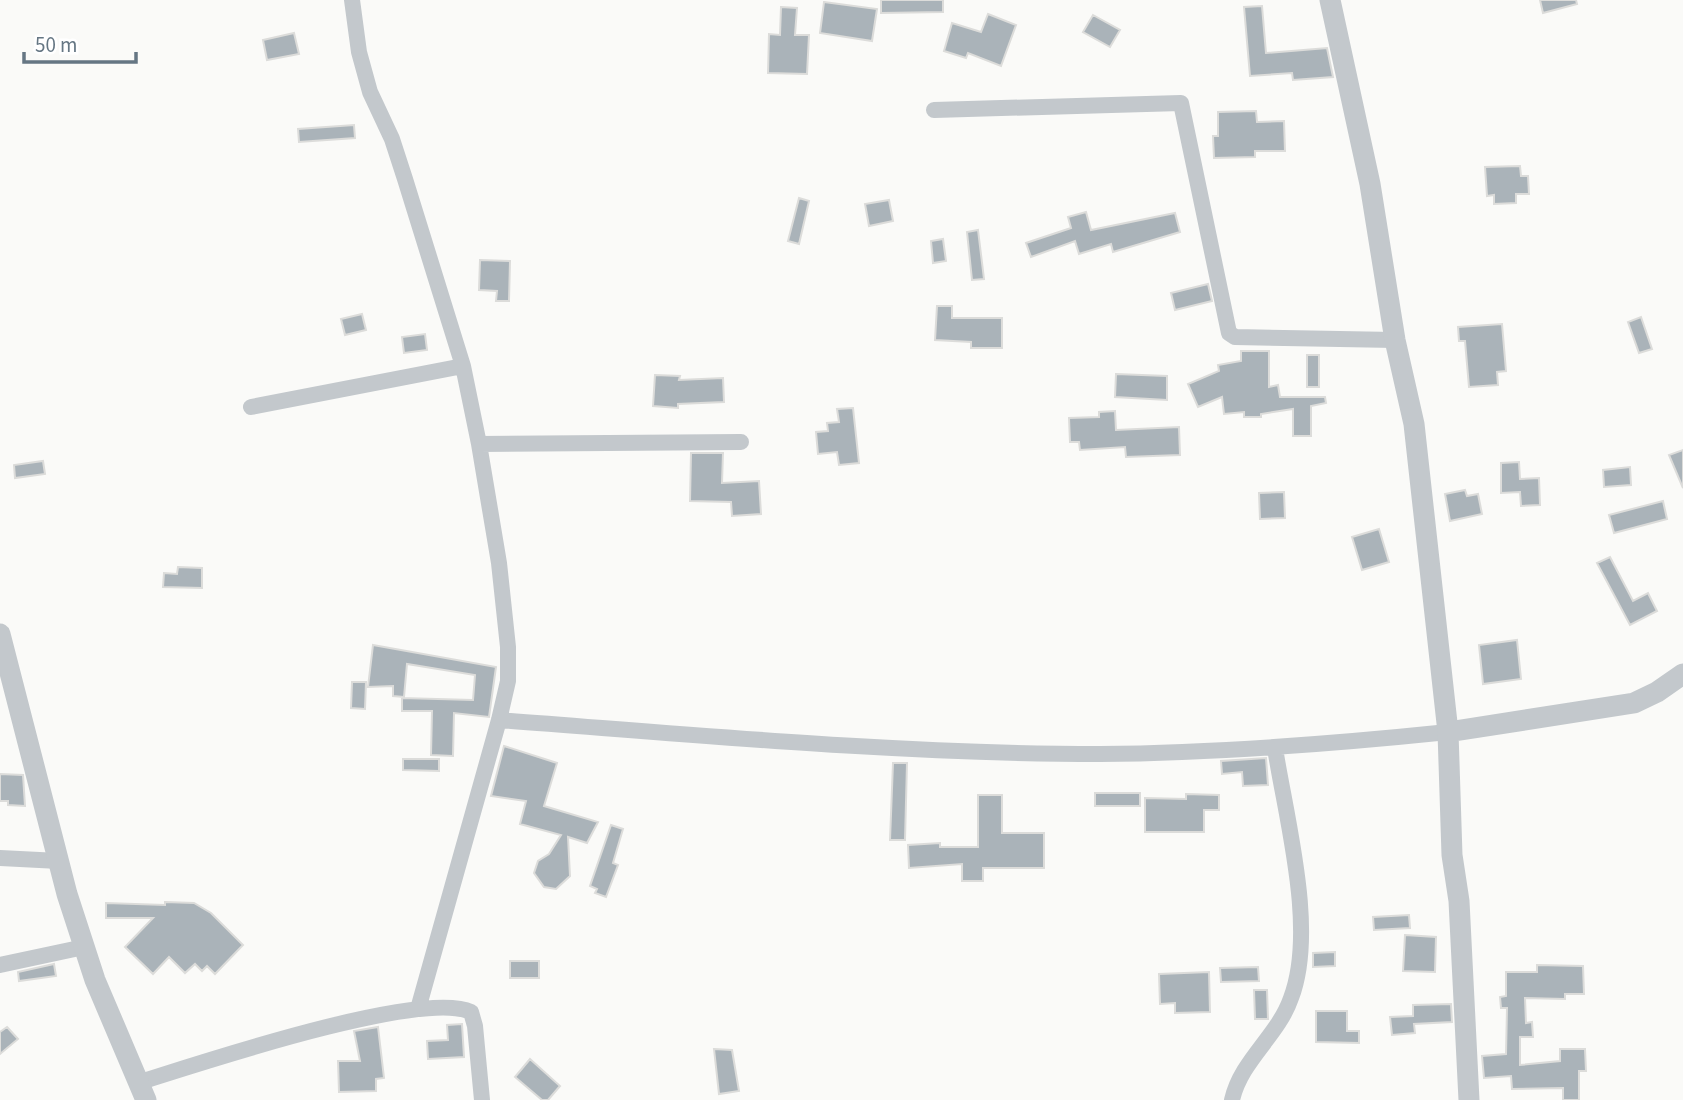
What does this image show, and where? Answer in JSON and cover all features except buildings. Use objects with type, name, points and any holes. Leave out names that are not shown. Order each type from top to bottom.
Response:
[{"type":"street","points":[[352,0],[359,51],[370,92],[405,179],[463,366],[499,563],[508,647],[508,681],[499,720],[418,1009]]},
{"type":"street","points":[[1330,0],[1370,184],[1395,340],[1413,424],[1448,732],[1452,855],[1459,901],[1469,1100]]},
{"type":"street","points":[[934,110],[1181,103],[1229,333],[1235,337],[1395,340]]},
{"type":"street","points":[[251,407],[463,366]]},
{"type":"street","points":[[479,444],[741,442]]},
{"type":"street","points":[[0,634],[84,947],[142,1092],[370,1017],[418,1009],[460,1007],[471,1012],[475,1026],[482,1100]]},
{"type":"street","points":[[499,720],[771,741],[930,749],[1100,754],[1275,748],[1448,732],[1634,703],[1657,692],[1683,674]]},
{"type":"street","points":[[1232,1100],[1245,1067],[1269,1038],[1291,999],[1301,954],[1298,896],[1275,748]]},
{"type":"street","points":[[0,858],[59,861]]},
{"type":"street","points":[[0,965],[84,947]]}]
